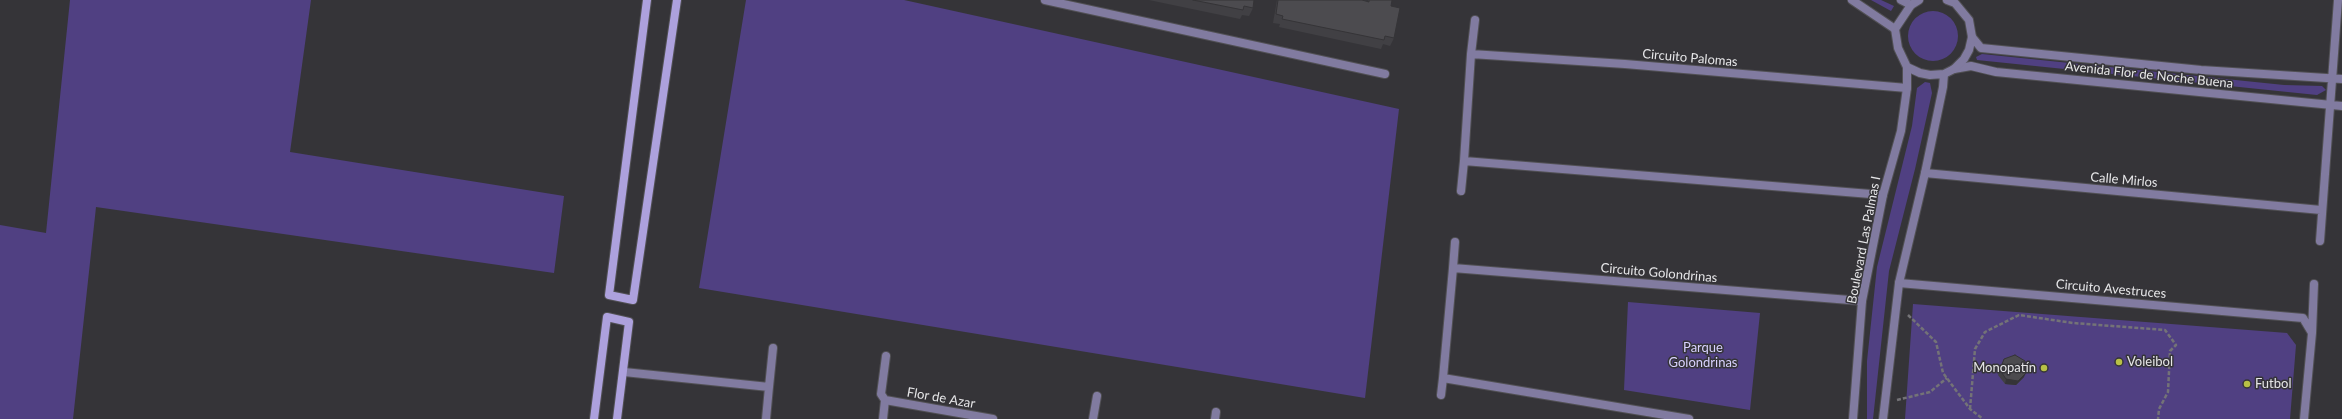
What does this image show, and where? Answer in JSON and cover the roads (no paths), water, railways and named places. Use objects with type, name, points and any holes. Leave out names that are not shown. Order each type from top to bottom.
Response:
[{"type":"main road","points":[[647,0],[609,295],[633,300],[677,0]]},
{"type":"main road","points":[[594,419],[607,316],[629,322],[617,419]]},
{"type":"street","points":[[1045,0],[1385,74]]},
{"type":"street","points":[[1852,0],[1895,29]]},
{"type":"street","points":[[1901,0],[1911,5]]},
{"type":"street","points":[[1918,0],[1911,5],[1895,29],[1898,48],[1907,67],[1920,73],[1930,75],[1944,74],[1954,69],[1964,59],[1969,50],[1972,37],[1969,20],[1953,1]]},
{"type":"street","points":[[2320,241],[2321,210],[2333,78],[2338,0]]},
{"type":"street","points":[[1461,191],[1471,54],[1475,20]]},
{"type":"street","name":"Avenida Flor de Noche Buena","points":[[1972,37],[1981,48],[2201,70],[2342,79]]},
{"type":"street","name":"Circuito Palomas","points":[[1471,54],[1625,64],[1907,88]]},
{"type":"street","name":"Avenida Flor de Noche Buena","points":[[1954,69],[1971,66],[1996,72],[2342,106]]},
{"type":"street","name":"Boulevard Las Palmas I","points":[[1853,419],[1862,301],[1883,195],[1901,131],[1907,88],[1907,67]]},
{"type":"street","points":[[1883,419],[1899,283],[1925,173],[1944,74]]},
{"type":"street","points":[[1464,161],[1883,195]]},
{"type":"street","name":"Calle Mirlos","points":[[1925,173],[2321,210]]},
{"type":"street","points":[[1441,395],[1455,242]]},
{"type":"street","name":"Circuito Golondrinas","points":[[1453,268],[1862,301]]},
{"type":"street","name":"Circuito Avestruces","points":[[1899,283],[2302,318],[2312,333]]},
{"type":"street","points":[[2304,419],[2312,333],[2314,284]]},
{"type":"street","points":[[766,419],[773,348]]},
{"type":"street","points":[[883,419],[885,400],[881,394],[886,356]]},
{"type":"street","points":[[624,372],[651,376],[769,386]]},
{"type":"street","points":[[1443,378],[1689,419]]},
{"type":"street","points":[[1093,419],[1097,396]]},
{"type":"street","name":"Flor de Azar","points":[[885,400],[992,419]]},
{"type":"place","name":"Voleibol","points":[[2119,362]]},
{"type":"place","name":"Monopatín","points":[[2044,368]]},
{"type":"place","name":"Futbol","points":[[2247,384]]},
{"type":"park label","name":"Parque Golondrinas","points":[[1703,356]]}]
